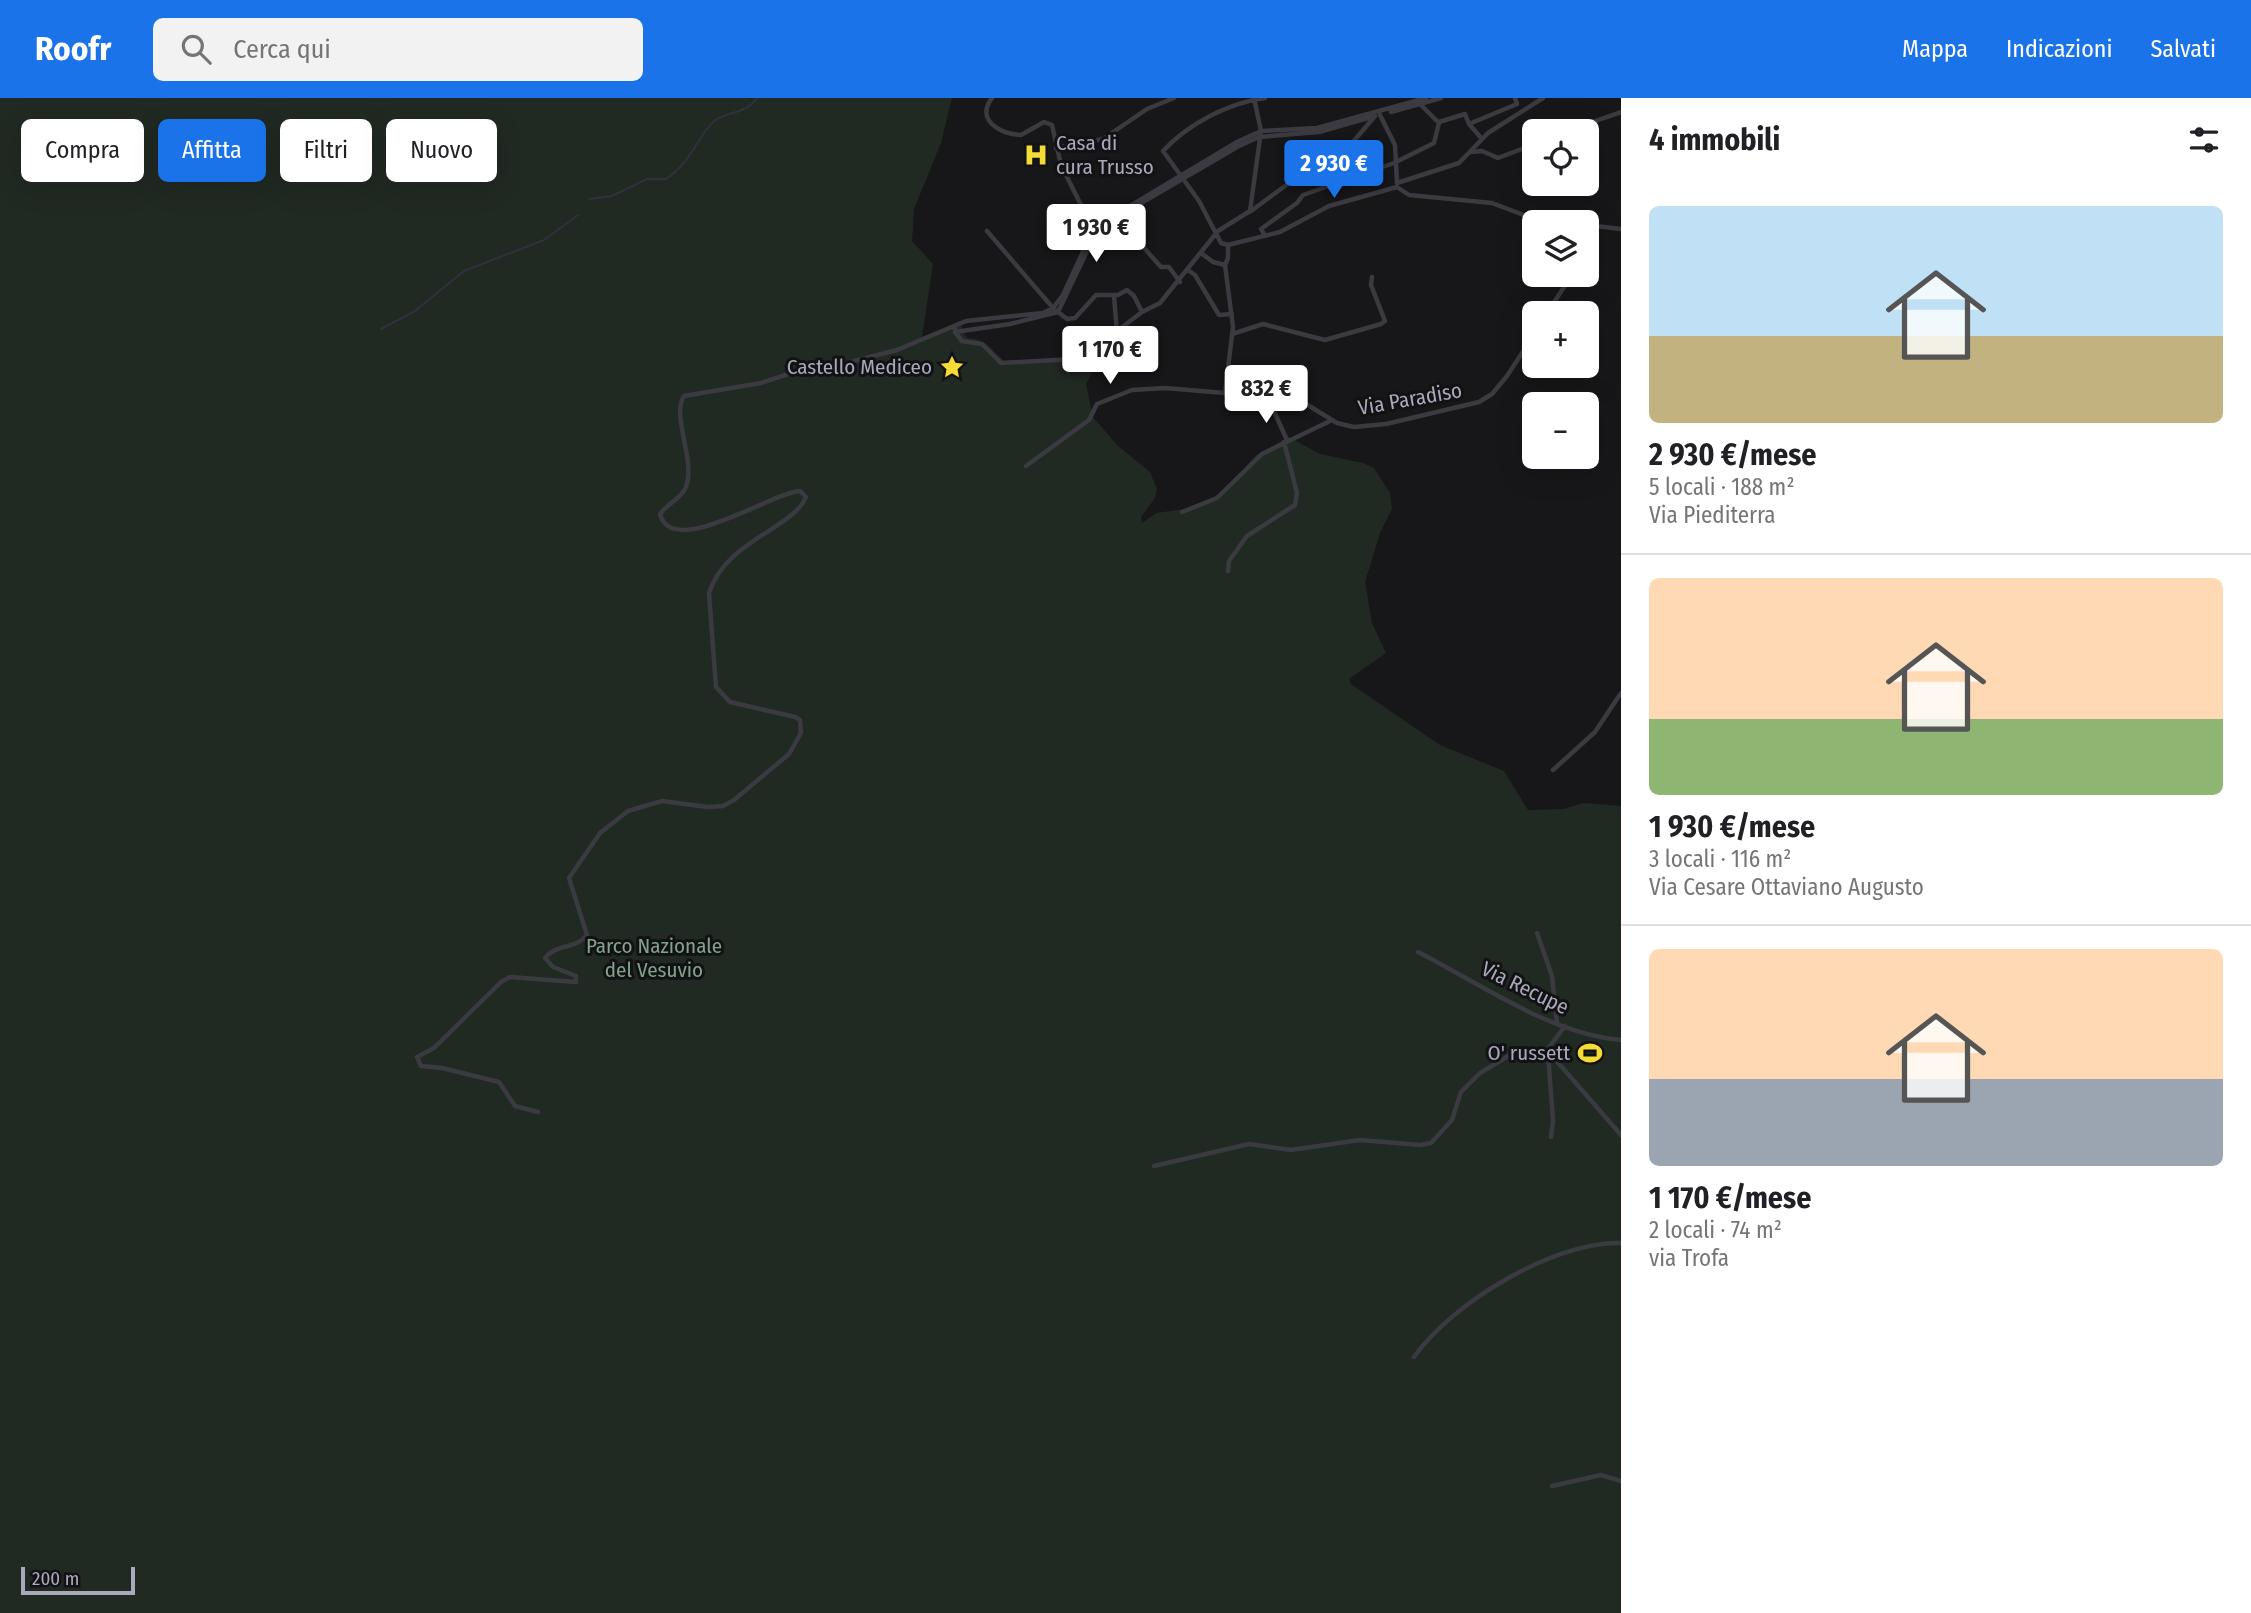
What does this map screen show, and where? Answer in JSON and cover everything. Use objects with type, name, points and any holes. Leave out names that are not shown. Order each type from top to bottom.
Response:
[{"type":"street","points":[[992,98],[985,111],[989,124],[1021,135],[1048,122],[1054,132],[1056,148],[1086,215],[1099,230],[1136,239],[1161,267],[1169,267],[1181,282]]},
{"type":"street","points":[[1056,148],[1103,139],[1147,109],[1174,98]]},
{"type":"street","points":[[1265,98],[1254,99],[1196,124],[1163,150],[1199,201],[1221,243],[1228,245],[1265,236],[1293,226],[1329,206],[1450,167],[1482,139],[1543,98]]},
{"type":"street","points":[[1399,98],[1406,107]]},
{"type":"street","points":[[1260,134],[1319,132],[1406,107],[1426,98]]},
{"type":"street","points":[[955,329],[1010,324],[1055,310],[1099,230],[1116,213],[1260,134],[1317,128],[1421,105],[1441,98]]},
{"type":"street","points":[[1250,211],[1260,134],[1254,99]]},
{"type":"street","points":[[1469,124],[1516,101],[1521,112]]},
{"type":"street","points":[[1421,105],[1438,122]]},
{"type":"street","points":[[1599,120],[1621,112]]},
{"type":"street","points":[[1438,122],[1465,114],[1469,124],[1482,139]]},
{"type":"street","points":[[1377,115],[1395,145],[1397,185],[1409,195],[1493,203],[1522,214]]},
{"type":"street","points":[[955,329],[962,341],[982,344],[998,362],[1073,359],[1142,312],[1160,303],[1181,282],[1215,234],[1293,180],[1347,149],[1377,115]]},
{"type":"street","points":[[1265,236],[1261,229],[1297,203],[1303,195],[1394,163],[1434,143],[1438,122]]},
{"type":"street","points":[[1470,152],[1482,151],[1498,158],[1522,149]]},
{"type":"street","points":[[1599,226],[1621,229]]},
{"type":"street","points":[[987,231],[1055,310],[1071,319],[1093,296],[1108,293],[1114,296]]},
{"type":"street","points":[[1225,393],[1232,334],[1225,265],[1228,245]]},
{"type":"street","points":[[1201,253],[1213,262],[1225,265]]},
{"type":"street","points":[[1188,270],[1195,275],[1220,316],[1232,314]]},
{"type":"street","points":[[1232,334],[1263,324],[1325,340],[1381,324],[1385,321],[1371,285],[1372,276]]},
{"type":"street","points":[[1114,296],[1123,290],[1130,292],[1142,312]]},
{"type":"street","points":[[1114,296],[1116,332]]},
{"type":"street","points":[[538,1112],[515,1106],[499,1082],[418,1064],[420,1053],[436,1044],[501,982],[510,977],[576,982],[576,976],[552,967],[545,958],[549,952],[577,944],[587,935],[569,878],[585,852],[610,824],[628,811],[662,801],[708,807],[723,806],[774,767],[797,743],[803,727],[800,720],[730,702],[716,687],[709,593],[714,579],[728,561],[802,504],[804,493],[794,491],[783,494],[713,524],[690,530],[670,530],[660,514],[684,492],[688,484],[688,454],[680,401],[684,396],[761,383],[798,371],[844,366],[897,351],[976,318],[1055,310]]},
{"type":"street","name":"Via Paradiso","points":[[1026,466],[1090,420],[1097,404],[1132,390],[1165,388],[1225,393],[1238,390],[1268,397],[1293,396],[1331,421],[1354,427],[1386,424],[1479,402],[1492,394],[1522,353]]},
{"type":"street","points":[[1228,571],[1229,561],[1247,536],[1295,505],[1297,493],[1286,441],[1268,397]]},
{"type":"street","points":[[1182,512],[1217,498],[1256,459],[1286,441],[1331,421]]},
{"type":"street","points":[[1553,770],[1595,732],[1621,693]]},
{"type":"street","points":[[1537,933],[1552,976],[1557,1023]]},
{"type":"street","name":"Via Recupe","points":[[1418,952],[1484,986],[1508,1003],[1596,1038],[1621,1040]]},
{"type":"street","points":[[1550,1137],[1553,1121],[1547,1051],[1565,1026]]},
{"type":"street","points":[[1547,1051],[1621,1135]]},
{"type":"street","points":[[1154,1166],[1249,1144],[1290,1150],[1360,1140],[1420,1145],[1431,1143],[1452,1120],[1461,1092],[1479,1073],[1510,1055],[1547,1051]]},
{"type":"street","points":[[1414,1357],[1442,1325],[1521,1273],[1559,1256],[1602,1243],[1621,1243]]},
{"type":"street","points":[[1552,1486],[1601,1475],[1621,1481]]},
{"type":"green space","name":"Parco Nazionale del Vesuvio","points":[[0,98],[952,98],[941,143],[914,209],[912,241],[933,264],[922,337],[960,321],[966,337],[986,344],[1006,362],[1071,358],[1087,347],[1092,373],[1086,384],[1093,417],[1117,445],[1150,472],[1157,489],[1155,498],[1141,517],[1142,523],[1156,513],[1193,508],[1220,496],[1256,455],[1289,437],[1320,454],[1374,468],[1390,493],[1392,509],[1380,533],[1365,582],[1372,623],[1386,653],[1349,679],[1351,684],[1440,745],[1504,771],[1528,810],[1564,809],[1583,803],[1621,806],[1621,1613],[0,1613]]},
{"type":"waterway","points":[[589,199],[612,196],[647,179],[666,179],[682,165],[711,124],[722,116],[748,106],[757,98]]},
{"type":"waterway","points":[[381,329],[415,311],[464,271],[544,240],[578,215]]},
{"type":"place","name":"Casa di cura Trusso","points":[[1036,155]]},
{"type":"place","name":"Castello Mediceo","points":[[952,367]]},
{"type":"place","name":"O' russett","points":[[1590,1053]]}]
